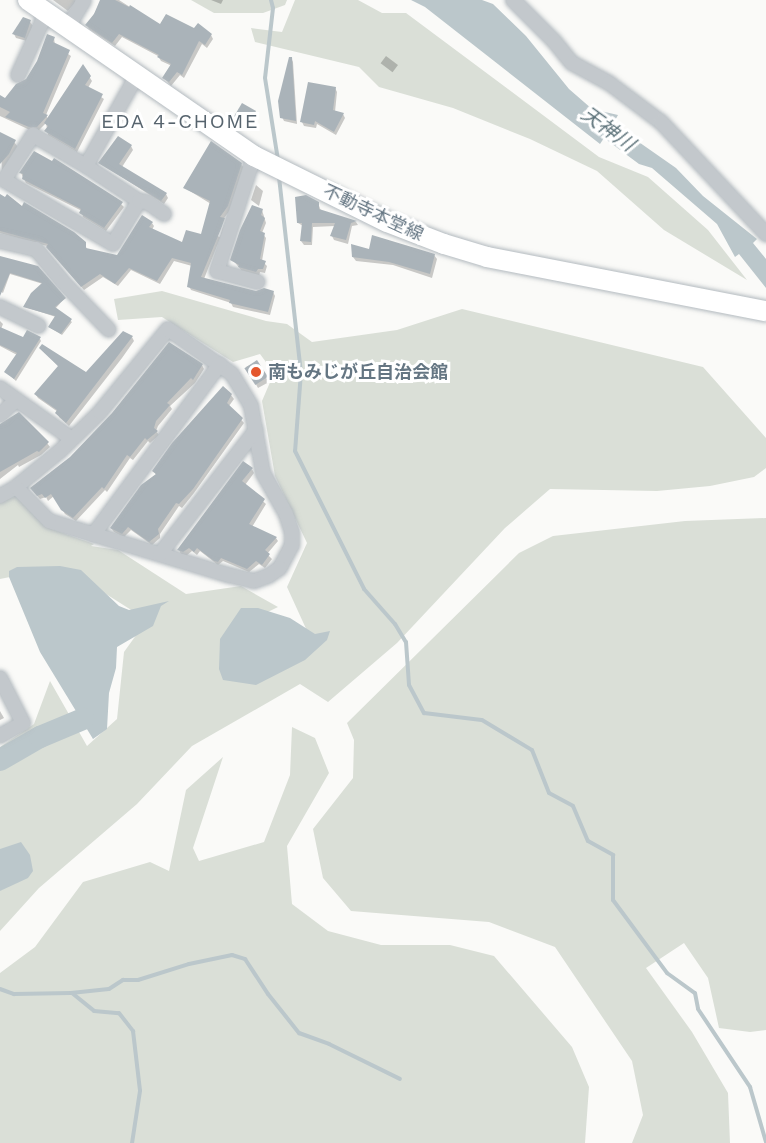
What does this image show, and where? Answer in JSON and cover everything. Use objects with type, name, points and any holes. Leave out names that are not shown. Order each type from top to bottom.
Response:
[{"type":"main road","name":"不動寺本堂線","points":[[28,0],[254,156],[387,222],[444,244],[506,261],[766,311]]},
{"type":"street","points":[[68,27],[84,0]]},
{"type":"street","points":[[513,0],[554,41],[572,63],[609,83],[661,122],[766,234]]},
{"type":"street","points":[[18,75],[46,13]]},
{"type":"street","points":[[86,166],[137,75]]},
{"type":"street","points":[[140,201],[113,244],[4,180],[33,135],[164,214]]},
{"type":"street","points":[[254,156],[217,271],[258,282]]},
{"type":"street","points":[[0,241],[36,249],[63,282],[110,330]]},
{"type":"street","points":[[0,307],[39,326]]},
{"type":"street","points":[[0,496],[16,487],[72,440],[100,412],[168,329],[232,374],[251,406],[263,473],[286,514],[292,532],[292,545],[280,568],[254,581],[49,521],[16,487]]},
{"type":"street","points":[[93,535],[220,364]]},
{"type":"street","points":[[0,388],[72,440]]},
{"type":"street","points":[[0,415],[15,400]]},
{"type":"street","points":[[160,554],[256,430]]},
{"type":"street","points":[[0,678],[23,723],[0,735]]},
{"type":"shaded area","points":[[191,0],[287,0],[285,5],[263,13],[214,13]]},
{"type":"shaded area","points":[[295,0],[358,0],[382,13],[406,13],[599,157],[648,177],[708,230],[747,280],[664,230],[597,171],[530,139],[453,108],[379,87],[359,67],[255,42],[251,28],[282,32]]},
{"type":"shaded area","points":[[162,291],[266,321],[287,324],[312,342],[397,330],[462,309],[703,367],[766,438],[766,468],[754,477],[710,486],[657,491],[550,489],[505,528],[397,643],[328,702],[300,684],[192,746],[137,804],[39,888],[0,931],[0,747],[34,724],[50,681],[87,746],[117,719],[124,652],[147,620],[76,575],[25,574],[0,579],[0,503],[16,494],[46,527],[94,544],[91,546],[118,550],[186,594],[241,586],[278,607],[243,624],[313,644],[287,587],[307,543],[275,476],[262,401],[274,373],[260,354],[233,362],[162,317],[118,320],[114,299]]},
{"type":"shaded area","points":[[766,518],[766,1030],[750,1032],[719,1028],[708,978],[684,943],[646,968],[692,1032],[728,1093],[730,1143],[632,1143],[643,1115],[632,1061],[555,947],[489,922],[351,911],[323,878],[313,829],[353,778],[354,740],[347,723],[519,553],[553,536],[685,521]]},
{"type":"shaded area","points":[[292,727],[315,738],[329,773],[287,846],[292,904],[328,931],[381,945],[450,945],[494,956],[572,1047],[589,1087],[585,1143],[0,1143],[0,973],[35,947],[83,882],[150,862],[169,871],[186,790],[223,757],[193,848],[199,861],[264,842],[290,775]]},
{"type":"water","name":"天神川","points":[[411,0],[482,0],[493,4],[526,36],[569,89],[592,109],[618,115],[613,124],[676,168],[703,196],[757,239],[753,243],[766,259],[766,288],[739,254],[735,257],[717,224],[652,168],[639,164],[604,138],[600,144],[425,7]]},
{"type":"water","points":[[60,566],[81,570],[119,606],[129,610],[169,601],[161,606],[153,626],[117,647],[116,668],[109,693],[107,729],[93,739],[40,652],[9,577],[9,571],[17,567]]},
{"type":"water","points":[[241,608],[258,608],[290,618],[315,634],[330,631],[327,640],[305,660],[256,685],[223,680],[219,669],[220,639]]},
{"type":"water","points":[[21,842],[30,855],[33,871],[28,878],[0,891],[0,849]]},
{"type":"building","points":[[100,0],[115,0],[129,7],[130,5],[160,24],[166,14],[194,28],[198,23],[212,34],[205,45],[199,41],[182,75],[177,72],[169,82],[162,78],[171,64],[157,57],[159,55],[119,34],[112,43],[85,25],[94,14]]},
{"type":"building","points":[[23,17],[31,20],[25,38],[12,34]]},
{"type":"building","points":[[47,34],[55,37],[53,42],[70,50],[43,113],[48,115],[37,127],[29,127],[5,117],[10,112],[0,107],[0,95],[5,98],[16,84],[26,79],[37,61]]},
{"type":"building","points":[[289,57],[292,57],[296,121],[280,118],[278,101]]},
{"type":"building","points":[[83,64],[91,76],[85,85],[103,94],[75,149],[44,131],[48,126],[44,123]]},
{"type":"building","points":[[308,82],[336,87],[333,110],[344,113],[334,132],[315,121],[314,125],[300,122]]},
{"type":"building","points":[[242,103],[256,111],[246,129],[233,118]]},
{"type":"building","points":[[0,132],[16,140],[9,154],[0,164]]},
{"type":"building","points":[[118,136],[132,145],[119,164],[167,193],[161,201],[98,163]]},
{"type":"building","points":[[211,141],[242,163],[228,206],[220,217],[225,218],[201,277],[256,291],[264,288],[274,291],[268,312],[229,303],[230,300],[187,287],[191,263],[172,258],[157,281],[129,268],[115,284],[100,274],[81,287],[46,247],[48,244],[0,231],[0,194],[5,197],[7,194],[22,206],[24,202],[74,232],[86,242],[86,248],[117,255],[142,215],[153,222],[149,227],[182,242],[186,230],[201,234],[210,201],[183,188]]},
{"type":"building","points":[[34,151],[52,161],[54,158],[123,202],[104,228],[79,213],[81,209],[22,179],[23,174],[19,173]]},
{"type":"building","points":[[306,195],[319,202],[319,209],[357,221],[351,223],[346,240],[330,236],[335,223],[312,223],[311,242],[300,241],[302,223],[297,223],[295,197]]},
{"type":"building","points":[[252,205],[263,209],[261,215],[265,218],[260,231],[265,233],[260,259],[266,261],[263,269],[258,269],[256,272],[238,267],[239,265],[230,260],[240,230]]},
{"type":"building","points":[[372,235],[435,254],[430,274],[389,262],[352,257],[351,244],[369,249]]},
{"type":"building","points":[[0,256],[38,266],[66,298],[55,307],[72,319],[61,334],[48,327],[55,316],[23,307],[31,293],[42,283],[10,273],[0,296]]},
{"type":"building","points":[[0,327],[23,337],[27,330],[41,337],[14,379],[4,372],[17,353],[0,345]]},
{"type":"building","points":[[123,331],[133,336],[66,423],[55,413],[57,410],[34,394],[58,366],[39,348],[42,344],[86,372]]},
{"type":"building","points":[[169,342],[203,364],[193,380],[191,378],[167,403],[170,405],[156,421],[154,428],[158,431],[147,440],[145,438],[130,457],[127,455],[104,489],[102,487],[73,518],[61,510],[51,494],[45,498],[42,494],[37,496],[30,488],[70,457],[112,413]]},
{"type":"building","name":"南もみじが丘自治会館","points":[[257,360],[268,377],[255,385],[244,368]]},
{"type":"building","points":[[223,386],[232,394],[227,403],[243,418],[193,489],[179,504],[176,503],[158,529],[159,534],[149,542],[128,527],[122,534],[110,528],[141,485],[156,474],[152,471],[172,443]]},
{"type":"building","points":[[19,412],[49,442],[39,452],[37,451],[0,472],[0,424]]},
{"type":"building","points":[[243,461],[253,468],[242,481],[265,499],[249,524],[277,537],[265,550],[270,554],[262,565],[256,561],[247,569],[221,558],[218,562],[214,561],[197,548],[194,552],[189,548],[183,552],[177,550]]},
{"type":"waterway","points":[[271,0],[273,8],[265,78],[278,160]]},
{"type":"waterway","points":[[279,177],[301,372],[295,451],[364,589],[395,624],[406,642],[409,685],[424,713],[482,720],[532,750],[549,793],[573,806],[588,841],[613,855],[613,900],[667,973],[695,993],[698,1009],[750,1087],[766,1142]]},
{"type":"waterway","points":[[0,760],[40,737],[83,719]]},
{"type":"waterway","points":[[0,989],[14,994],[71,993],[109,989],[123,980],[138,980],[189,964],[232,955],[245,959],[268,994],[299,1033],[329,1044],[400,1079]]},
{"type":"waterway","points":[[72,993],[94,1011],[119,1013],[133,1031],[140,1091],[132,1143]]},
{"type":"place","name":"南もみじが丘自治会館","points":[[256,372]]},
{"type":"district","name":"EDA 4-CHOME","points":[[180,121]]}]
